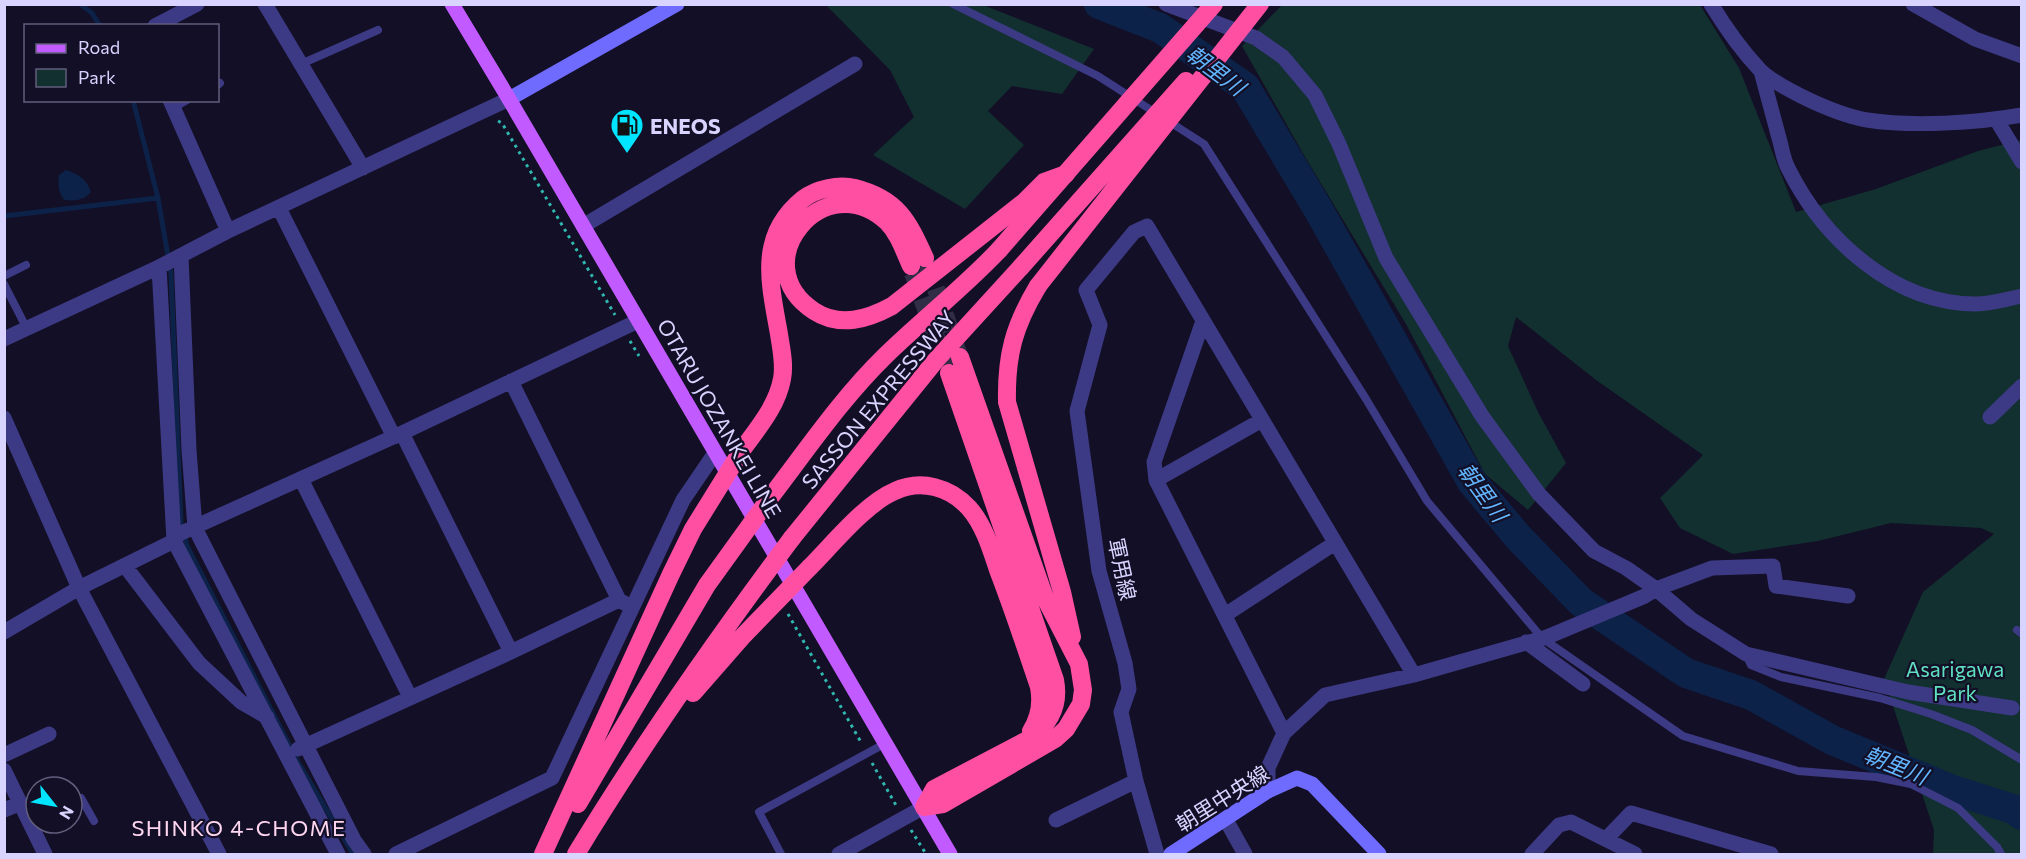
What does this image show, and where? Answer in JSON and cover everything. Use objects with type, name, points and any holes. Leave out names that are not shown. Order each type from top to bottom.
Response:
[{"type":"highway","name":"SASSON EXPRESSWAY","points":[[548,855],[706,585],[855,388],[999,250],[1214,4]]},
{"type":"highway","name":"SASSON EXPRESSWAY","points":[[578,855],[613,794],[667,711],[729,622],[792,538],[936,360],[1022,267],[1148,122],[1258,4]]},
{"type":"highway","points":[[924,807],[943,804],[1055,739],[1066,729],[1081,704],[1083,690],[1062,592],[1007,402],[1006,378],[1013,336],[1023,310],[1038,286],[1258,4]]},
{"type":"highway","points":[[543,855],[693,529],[777,396],[783,377],[783,357],[769,272],[770,252],[776,231],[789,210],[808,195],[828,188],[848,186],[868,191],[886,200],[902,213],[918,262],[887,222],[872,212],[854,206],[837,204],[819,209],[803,222],[792,237],[787,255],[787,275],[793,291],[804,304],[820,315],[838,320],[856,320],[874,316],[892,306],[1024,202],[1044,182],[1066,174]]},
{"type":"highway","points":[[960,357],[1045,598],[1078,664]]},
{"type":"highway","points":[[924,807],[934,789],[1030,738],[1048,721],[1057,701],[1057,690],[1029,604],[948,373]]},
{"type":"highway","points":[[578,855],[683,704],[735,645],[810,567],[870,507],[894,490],[920,484],[945,490],[970,509],[988,540],[1040,693],[1040,711],[1036,723],[1028,735],[1015,747]]},
{"type":"main road","name":"OTARU JOZANKEI LINE","points":[[453,5],[950,855]]},
{"type":"street","points":[[159,24],[197,4]]},
{"type":"street","points":[[265,4],[363,168]]},
{"type":"street","points":[[4,339],[509,99],[677,4]]},
{"type":"street","points":[[1166,4],[1256,38],[1283,57],[1315,95],[1339,144],[1386,258],[1482,416],[1539,494],[1594,551],[1626,568],[1651,592],[1746,654],[1908,692],[2017,711]]},
{"type":"street","points":[[1711,4],[1725,27],[1761,71],[1783,87],[1817,104],[1865,120],[1903,123],[1996,119],[2022,115]]},
{"type":"street","points":[[1913,4],[1975,39],[2022,56]]},
{"type":"street","points":[[583,226],[855,64]]},
{"type":"street","points":[[1761,71],[1787,166],[1810,206],[1864,264],[1912,290],[1947,301],[1976,304],[2022,296]]},
{"type":"street","points":[[177,103],[228,231]]},
{"type":"street","points":[[1996,119],[2022,162]]},
{"type":"street","points":[[279,208],[511,652]]},
{"type":"street","name":"軍用線","points":[[1157,855],[1136,781],[1121,712],[1129,689],[1125,663],[1099,571],[1077,411],[1100,325],[1086,290],[1134,232],[1147,226],[1203,321]]},
{"type":"street","points":[[170,262],[184,533],[267,717],[296,750],[332,853]]},
{"type":"street","points":[[170,262],[184,533],[296,750],[364,855]]},
{"type":"street","points":[[4,632],[79,588],[125,566],[184,533],[638,321]]},
{"type":"street","points":[[1203,321],[1414,675]]},
{"type":"street","points":[[1203,321],[1154,462],[1156,480],[1284,733]]},
{"type":"street","points":[[511,381],[619,600],[632,609]]},
{"type":"street","points":[[1990,417],[2022,386]]},
{"type":"street","points":[[4,418],[79,588],[219,855]]},
{"type":"street","points":[[1156,480],[1262,420]]},
{"type":"street","points":[[396,855],[552,778],[684,500],[715,453]]},
{"type":"street","points":[[301,479],[410,698]]},
{"type":"street","points":[[1225,615],[1335,543]]},
{"type":"street","points":[[125,566],[199,663],[241,702],[267,717]]},
{"type":"street","points":[[1268,791],[1268,768],[1284,733],[1325,695],[1414,675],[1544,638],[1712,568],[1773,566],[1776,586],[1848,596]]},
{"type":"street","points":[[296,750],[619,600]]},
{"type":"street","points":[[1526,642],[1583,684]]},
{"type":"street","points":[[4,755],[49,734]]},
{"type":"street","points":[[4,770],[24,808]]},
{"type":"street","name":"朝里中央線","points":[[1170,855],[1268,791],[1296,778],[1312,784],[1379,855]]},
{"type":"street","points":[[1056,820],[1136,781]]},
{"type":"street","points":[[4,810],[21,803]]},
{"type":"street","points":[[839,855],[924,807]]},
{"type":"street","points":[[1606,839],[1631,813],[1771,855]]},
{"type":"street","points":[[1226,820],[1245,855]]},
{"type":"street","points":[[1532,855],[1559,825],[1571,822],[1635,855]]},
{"type":"street","points":[[38,835],[45,855]]},
{"type":"lane","points":[[953,4],[1098,76],[1204,144],[1427,501],[1544,638],[1683,736],[1798,771],[1876,777],[1911,784],[1958,808],[2001,855]]},
{"type":"lane","points":[[301,64],[378,30]]},
{"type":"lane","points":[[4,276],[26,265]]},
{"type":"lane","points":[[4,284],[27,329]]},
{"type":"lane","points":[[1746,654],[1751,665],[1782,677],[1880,698],[1931,714],[1972,730],[2022,760]]},
{"type":"lane","points":[[781,855],[759,812],[886,743]]},
{"type":"lane","points":[[84,803],[94,821]]},
{"type":"path","points":[[489,108],[493,119],[502,123],[640,358]]},
{"type":"path","points":[[786,610],[926,855]]},
{"type":"green space","points":[[826,5],[983,5],[1094,49],[1062,94],[1012,86],[988,111],[1024,145],[965,209],[873,155],[914,117],[890,70]]},
{"type":"green space","name":"Asarigawa Park","points":[[1282,5],[1700,5],[1739,68],[1796,212],[1876,189],[1978,151],[2021,140],[2021,854],[1933,854],[1934,830],[1884,679],[1923,592],[1994,534],[1981,528],[1891,523],[1818,541],[1733,554],[1680,528],[1660,498],[1703,455],[1596,380],[1516,317],[1508,346],[1538,412],[1566,463],[1528,510],[1485,474],[1406,324],[1305,157],[1242,46]]},
{"type":"water","points":[[66,170],[82,178],[91,192],[79,200],[64,200],[60,191],[59,175]]},
{"type":"waterway","points":[[80,4],[92,13],[99,24]]},
{"type":"waterway","name":"朝里川","points":[[1099,4],[1160,28],[1245,87],[1318,209],[1472,482],[1518,537],[1581,602],[1686,673],[1751,695],[1832,740],[1953,790],[2013,809],[2022,815]]},
{"type":"waterway","points":[[134,102],[158,198]]},
{"type":"waterway","points":[[4,216],[158,198],[171,274],[181,523],[187,546],[298,762],[353,854]]},
{"type":"tunnel","points":[[927,263],[958,353]]},
{"type":"tunnel","points":[[913,273],[949,373]]},
{"type":"place","name":"ENEOS","points":[[627,154]]},
{"type":"district","name":"SHINKO 4-CHOME","points":[[239,827]]}]
